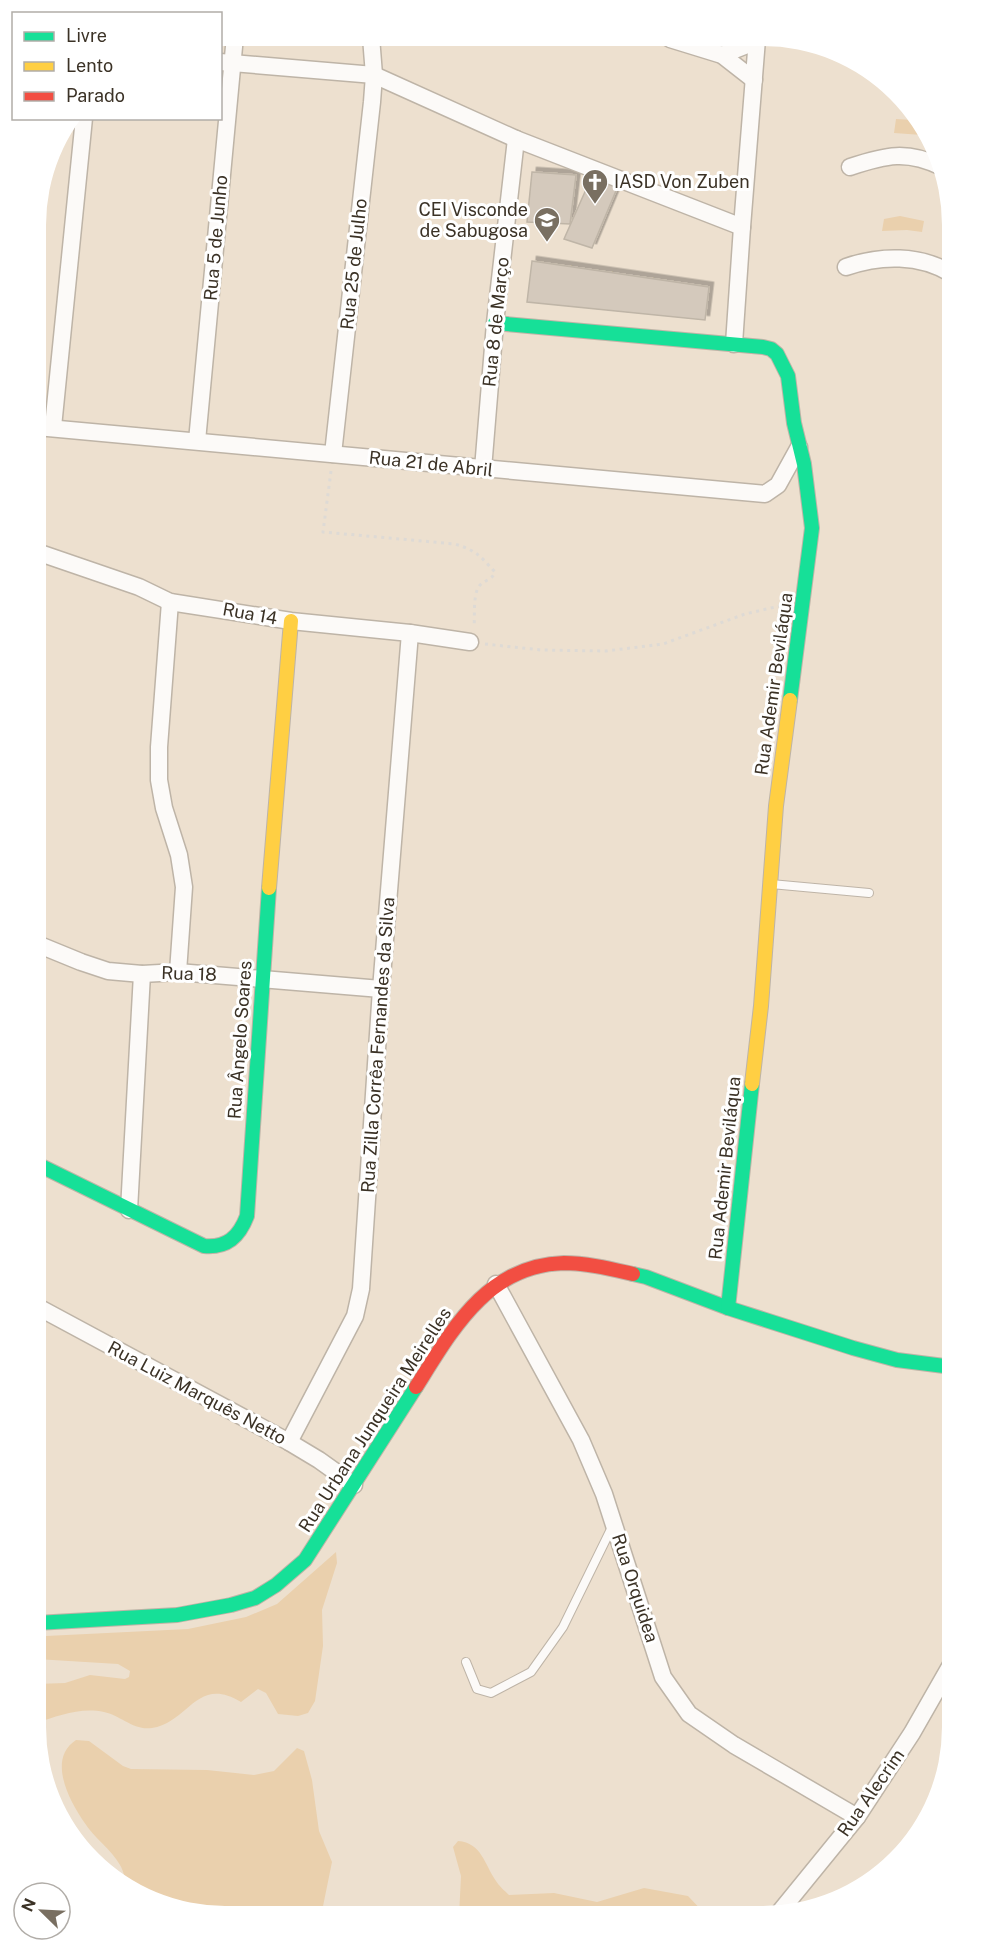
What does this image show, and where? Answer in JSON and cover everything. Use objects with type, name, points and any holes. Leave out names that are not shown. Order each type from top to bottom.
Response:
[{"type":"street","points":[[693,46],[722,55],[754,80]]},
{"type":"street","points":[[722,55],[743,46]]},
{"type":"street","points":[[734,344],[757,46]]},
{"type":"street","name":"Rua 5 de Junho","points":[[197,441],[227,62],[232,47]]},
{"type":"street","name":"Rua 25 de Julho","points":[[333,454],[371,114],[374,75],[372,47]]},
{"type":"street","points":[[227,62],[374,75],[516,139],[742,227]]},
{"type":"street","points":[[47,412],[84,120]]},
{"type":"street","name":"Rua 8 de Março","points":[[483,469],[495,323],[516,139]]},
{"type":"street","points":[[850,167],[881,157],[908,156],[929,161]]},
{"type":"street","points":[[846,267],[871,260],[896,258],[942,268]]},
{"type":"street","name":"Rua Ademir Beviláqua","points":[[495,323],[764,347],[771,349],[784,365],[788,376],[794,423],[804,464],[812,528],[776,806],[760,1006],[728,1308]]},
{"type":"street","name":"Rua 21 de Abril","points":[[47,427],[765,494],[778,485],[799,447]]},
{"type":"street","name":"Rua 14","points":[[47,555],[139,587],[170,602],[291,621],[410,633],[475,643]]},
{"type":"street","points":[[170,602],[159,747],[159,780],[164,808],[179,855],[184,887],[178,972]]},
{"type":"street","name":"Rua Ângelo Soares","points":[[46,1169],[204,1246],[211,1247],[229,1243],[239,1235],[247,1216],[262,979],[291,621]]},
{"type":"street","name":"Rua Zilla Corrêa Fernandes da Silva","points":[[289,1442],[355,1316],[361,1288],[381,989],[410,633]]},
{"type":"street","name":"Rua 18","points":[[47,948],[108,970],[142,974],[178,972],[381,989]]},
{"type":"street","points":[[129,1210],[142,974]]},
{"type":"street","name":"Rua Urbana Junqueira Meirelles","points":[[46,1622],[177,1615],[255,1598],[276,1585],[305,1560],[434,1359],[470,1308],[496,1284],[529,1269],[564,1263],[602,1267],[646,1277],[728,1308],[853,1348],[897,1360],[941,1366]]},
{"type":"street","name":"Rua Orquidea","points":[[496,1284],[581,1440],[604,1494],[663,1677],[689,1714],[734,1745],[857,1817]]},
{"type":"street","name":"Rua Luiz Marquês Netto","points":[[46,1312],[289,1442],[320,1460],[354,1485]]},
{"type":"street","name":"Rua Alecrim","points":[[786,1904],[857,1817],[912,1733],[941,1682]]},
{"type":"lane","points":[[770,884],[869,893]]},
{"type":"lane","points":[[466,1662],[477,1689],[491,1693],[531,1672],[563,1627],[614,1524]]},
{"type":"path","points":[[333,454],[323,532],[454,544],[472,549],[495,572],[491,579],[479,587],[476,593],[474,633],[480,637],[475,643]]},
{"type":"path","points":[[475,643],[541,650],[606,651],[663,644],[745,614],[803,601]]},
{"type":"shaded area","points":[[896,119],[906,120],[916,135],[894,133]]},
{"type":"shaded area","points":[[900,216],[924,221],[922,232],[882,231],[884,219]]},
{"type":"shaded area","points":[[336,1552],[337,1563],[322,1610],[323,1646],[315,1701],[308,1713],[298,1716],[278,1714],[266,1693],[258,1689],[241,1702],[226,1695],[214,1694],[203,1697],[175,1718],[152,1728],[139,1727],[110,1714],[95,1711],[69,1713],[46,1720],[46,1684],[65,1683],[90,1675],[125,1679],[129,1677],[130,1671],[118,1664],[46,1660],[46,1636],[188,1629],[246,1617],[277,1604]]},
{"type":"shaded area","points":[[76,1740],[89,1741],[123,1766],[131,1769],[207,1770],[254,1775],[274,1771],[297,1748],[304,1751],[312,1780],[319,1831],[332,1862],[323,1906],[202,1905],[157,1893],[136,1883],[123,1874],[120,1865],[88,1828],[72,1803],[62,1768],[67,1748]]},
{"type":"shaded area","points":[[458,1841],[477,1850],[497,1883],[509,1895],[554,1893],[597,1902],[644,1888],[688,1896],[698,1906],[460,1906],[461,1876],[453,1847]]},
{"type":"building","points":[[532,172],[576,175],[570,224],[527,222]]},
{"type":"building","name":"IASD Von Zuben","points":[[592,176],[618,186],[592,248],[564,239]]},
{"type":"building","points":[[532,261],[709,287],[705,320],[527,302]]},
{"type":"traffic: fast","points":[[495,323],[763,347],[777,354],[788,376],[794,423],[804,464],[812,528],[790,700]]},
{"type":"traffic: fast","points":[[46,1169],[204,1246],[226,1243],[240,1230],[247,1216],[269,888]]},
{"type":"traffic: fast","points":[[728,1308],[752,1084]]},
{"type":"traffic: fast","points":[[633,1274],[728,1308],[853,1348],[897,1360],[941,1366]]},
{"type":"traffic: fast","points":[[46,1622],[177,1615],[255,1598],[276,1585],[305,1560],[416,1387]]},
{"type":"traffic: slow","points":[[269,888],[291,621]]},
{"type":"traffic: slow","points":[[752,1084],[761,1006],[776,806],[790,700]]},
{"type":"traffic: jam","points":[[416,1387],[458,1323],[493,1288],[513,1275],[537,1267],[564,1263],[590,1265],[633,1274]]},
{"type":"place","name":"IASD Von Zuben","points":[[595,205]]},
{"type":"place","name":"CEI Visconde de Sabugosa","points":[[547,243]]}]
